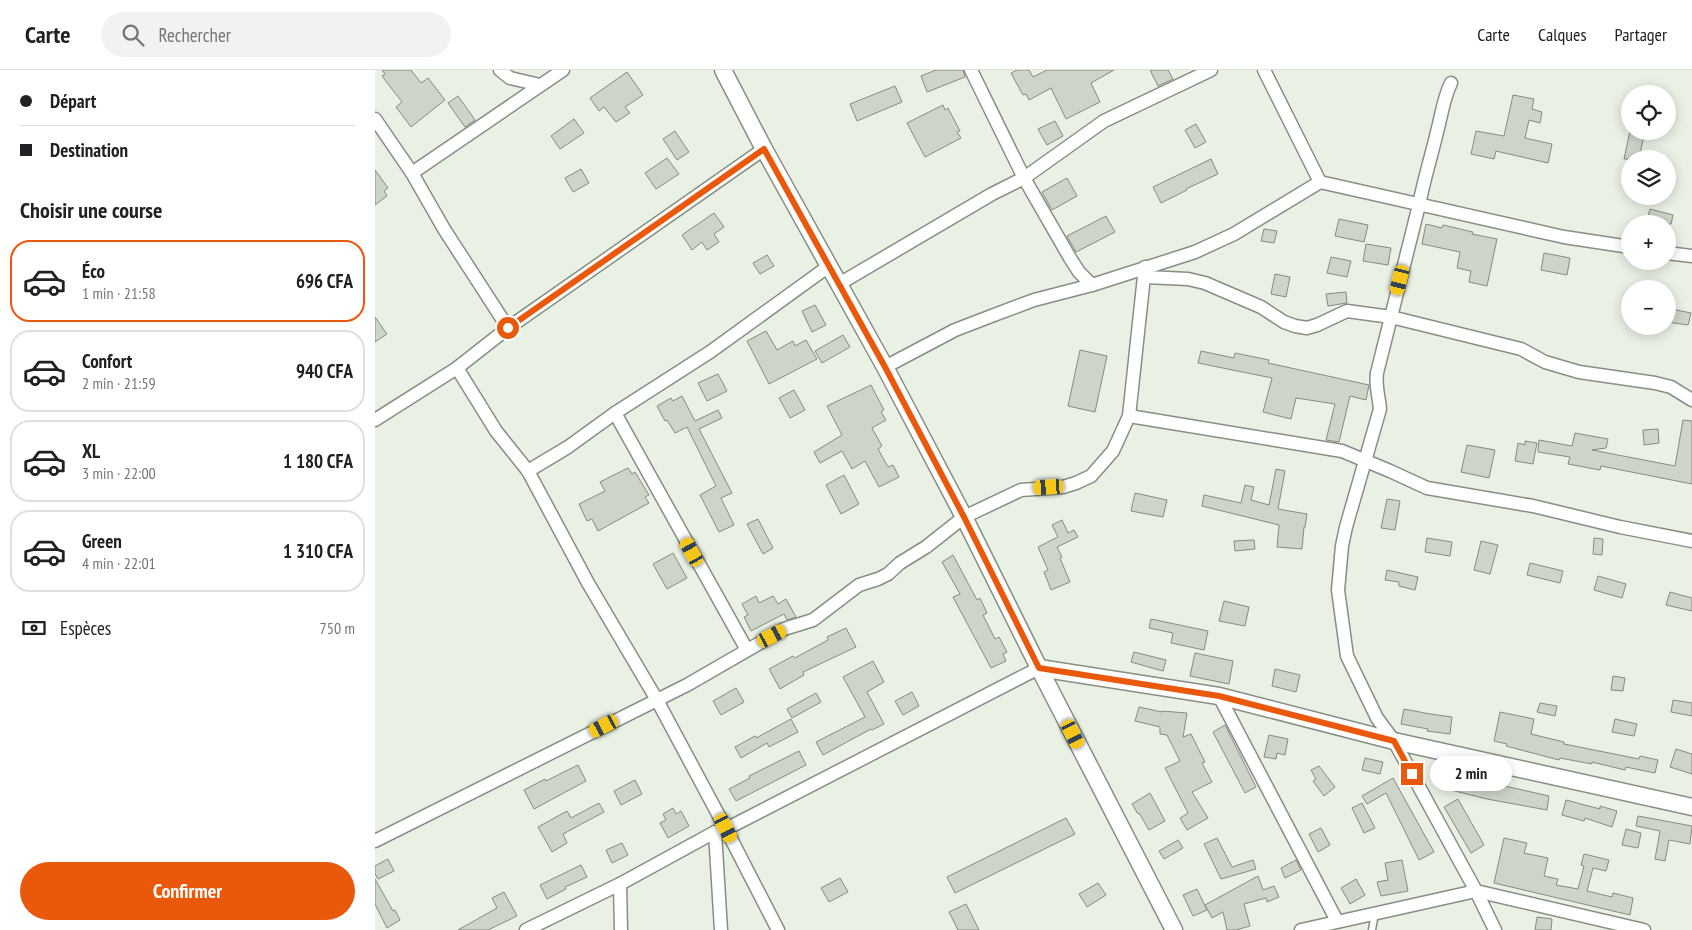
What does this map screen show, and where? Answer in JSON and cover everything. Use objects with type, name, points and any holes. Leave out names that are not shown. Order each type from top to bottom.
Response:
[{"type":"street","points":[[500,70],[510,78],[540,85]]},
{"type":"street","points":[[412,173],[563,70]]},
{"type":"street","points":[[723,70],[764,149],[885,367],[964,517],[1039,668],[1174,930]]},
{"type":"street","points":[[971,70],[1024,178],[1070,258],[1079,272],[1092,285]]},
{"type":"street","points":[[839,284],[992,194],[1024,178],[1104,121],[1211,70]]},
{"type":"street","points":[[1264,70],[1320,182]]},
{"type":"street","points":[[1451,83],[1445,95],[1439,128],[1423,182],[1375,383],[1379,395],[1380,409],[1346,527],[1342,546],[1338,590],[1347,656],[1377,718],[1394,741],[1476,891],[1495,930]]},
{"type":"street","points":[[375,119],[412,173],[444,229],[508,328]]},
{"type":"street","points":[[376,417],[457,368],[508,328],[764,149]]},
{"type":"street","points":[[885,367],[955,330],[1034,300],[1145,272],[1195,252],[1234,234],[1320,182],[1564,237],[1621,246]]},
{"type":"street","points":[[1676,254],[1692,256]]},
{"type":"street","points":[[528,471],[568,447],[615,413],[710,352],[829,266]]},
{"type":"street","points":[[1145,272],[1205,283],[1261,307],[1284,322],[1295,326],[1307,328],[1347,311],[1391,317],[1521,349],[1545,362],[1573,370],[1655,383],[1671,388],[1692,400]]},
{"type":"street","points":[[375,841],[687,685],[785,629],[813,620],[854,588],[888,574],[900,563],[926,547],[964,517],[1021,490],[1063,487],[1091,476],[1113,451],[1129,416],[1145,272]]},
{"type":"street","points":[[457,368],[495,431],[528,471],[588,583],[657,700],[720,830],[778,930]]},
{"type":"street","points":[[615,413],[747,650]]},
{"type":"street","points":[[1129,416],[1341,451],[1427,488],[1533,506],[1692,542]]},
{"type":"street","points":[[526,930],[620,884],[720,830],[1039,668],[1219,696],[1394,741],[1692,807]]},
{"type":"street","points":[[1219,696],[1340,926]]},
{"type":"street","points":[[720,830],[721,930]]},
{"type":"street","points":[[620,884],[621,930]]},
{"type":"street","points":[[1301,930],[1340,926],[1375,913],[1476,891],[1644,930]]},
{"type":"street","points":[[1590,918],[1596,930]]},
{"type":"lane","points":[[1372,930],[1375,913]]},
{"type":"building","points":[[382,70],[411,70],[421,83],[428,78],[445,100],[411,127],[396,107],[402,102],[382,76],[385,74]]},
{"type":"building","points":[[936,70],[963,70],[965,77],[927,92],[921,76]]},
{"type":"building","points":[[1017,70],[1029,70],[1033,77],[1047,70],[1114,70],[1091,83],[1100,102],[1066,119],[1051,88],[1029,100],[1026,94],[1023,95],[1011,73]]},
{"type":"building","points":[[1150,70],[1168,70],[1173,79],[1158,86]]},
{"type":"building","points":[[627,72],[643,95],[625,107],[630,113],[616,122],[604,107],[599,111],[590,98]]},
{"type":"building","points":[[895,86],[902,102],[857,121],[850,104]]},
{"type":"building","points":[[1513,95],[1534,99],[1532,109],[1542,112],[1540,123],[1529,120],[1525,138],[1552,144],[1548,163],[1496,151],[1494,159],[1471,154],[1476,131],[1504,136]]},
{"type":"building","points":[[458,96],[475,120],[465,127],[448,103]]},
{"type":"building","points":[[943,105],[945,110],[948,108],[960,131],[957,132],[961,138],[925,157],[907,123]]},
{"type":"building","points":[[574,119],[584,133],[560,149],[551,136]]},
{"type":"building","points":[[1055,121],[1063,136],[1047,145],[1038,129]]},
{"type":"building","points":[[1196,124],[1206,142],[1195,148],[1185,130]]},
{"type":"building","points":[[675,131],[689,152],[677,160],[663,139]]},
{"type":"building","points":[[1628,140],[1643,140],[1641,150],[1626,150]]},
{"type":"building","points":[[667,158],[679,174],[656,189],[645,173]]},
{"type":"building","points":[[1211,159],[1218,174],[1161,203],[1153,187]]},
{"type":"building","points":[[581,169],[589,183],[573,192],[565,178]]},
{"type":"building","points":[[375,170],[388,188],[384,191],[387,196],[375,205]]},
{"type":"building","points":[[1067,178],[1077,196],[1052,210],[1042,192]]},
{"type":"building","points":[[1650,209],[1673,215],[1648,215]]},
{"type":"building","points":[[714,213],[724,227],[714,234],[719,242],[707,250],[702,242],[692,250],[682,235]]},
{"type":"building","points":[[1106,216],[1115,232],[1076,252],[1067,236]]},
{"type":"building","points":[[1339,219],[1368,225],[1364,242],[1335,236]]},
{"type":"building","points":[[1426,224],[1442,228],[1443,225],[1497,239],[1487,286],[1469,282],[1471,271],[1457,268],[1460,252],[1422,244]]},
{"type":"building","points":[[1264,229],[1277,231],[1274,243],[1261,241]]},
{"type":"building","points":[[1366,244],[1391,248],[1388,265],[1363,261]]},
{"type":"building","points":[[1544,253],[1570,258],[1567,275],[1541,270]]},
{"type":"building","points":[[767,255],[774,266],[760,274],[753,263]]},
{"type":"building","points":[[1331,257],[1351,261],[1347,277],[1327,273]]},
{"type":"building","points":[[1275,274],[1290,277],[1286,297],[1271,294]]},
{"type":"building","points":[[1346,292],[1347,303],[1328,306],[1326,294]]},
{"type":"building","points":[[815,305],[826,325],[812,332],[802,311]]},
{"type":"building","points":[[1676,310],[1691,313],[1688,325],[1676,323]]},
{"type":"building","points":[[375,317],[387,334],[375,342]]},
{"type":"building","points":[[766,331],[777,350],[793,341],[795,346],[806,340],[817,359],[769,384],[747,341]]},
{"type":"building","points":[[843,335],[850,347],[822,363],[815,351]]},
{"type":"building","points":[[1080,350],[1107,356],[1095,412],[1068,406]]},
{"type":"building","points":[[1201,351],[1234,358],[1235,353],[1269,360],[1268,363],[1369,385],[1366,400],[1350,396],[1339,442],[1326,440],[1335,404],[1296,398],[1291,419],[1263,412],[1272,378],[1198,363]]},
{"type":"building","points":[[718,374],[727,391],[707,401],[698,383]]},
{"type":"building","points":[[871,385],[884,410],[881,412],[886,420],[872,428],[882,446],[878,449],[888,467],[893,465],[899,477],[879,487],[865,461],[852,469],[842,451],[820,463],[814,452],[842,435],[827,406]]},
{"type":"building","points":[[794,390],[805,410],[790,418],[779,398]]},
{"type":"building","points":[[682,396],[695,421],[718,410],[722,418],[699,429],[732,493],[721,498],[734,525],[719,532],[700,495],[716,486],[687,427],[675,433],[667,420],[665,421],[657,406],[671,398],[673,401]]},
{"type":"building","points":[[1683,420],[1692,421],[1692,484],[1601,466],[1600,470],[1568,464],[1570,457],[1538,452],[1539,440],[1572,446],[1575,433],[1608,439],[1606,448],[1592,450],[1675,466]]},
{"type":"building","points":[[1658,429],[1659,443],[1644,445],[1643,430]]},
{"type":"building","points":[[1525,441],[1537,443],[1533,464],[1515,461],[1518,443],[1525,445]]},
{"type":"building","points":[[1467,445],[1495,450],[1489,478],[1461,472]]},
{"type":"building","points":[[628,468],[632,474],[635,472],[649,495],[645,497],[649,503],[598,531],[592,519],[587,521],[579,504],[605,491],[600,482]]},
{"type":"building","points":[[1276,469],[1285,471],[1278,509],[1307,514],[1302,549],[1277,547],[1279,525],[1202,506],[1204,495],[1241,503],[1245,485],[1254,487],[1251,500],[1269,505]]},
{"type":"building","points":[[844,475],[859,504],[841,514],[826,485]]},
{"type":"building","points":[[1135,493],[1167,500],[1163,517],[1131,511]]},
{"type":"building","points":[[1387,499],[1400,501],[1395,530],[1381,528]]},
{"type":"building","points":[[758,519],[773,548],[763,554],[747,524]]},
{"type":"building","points":[[1062,520],[1068,533],[1074,530],[1078,537],[1057,547],[1070,582],[1051,590],[1044,572],[1048,570],[1038,547],[1058,537],[1052,525]]},
{"type":"building","points":[[1427,538],[1452,542],[1450,556],[1425,552]]},
{"type":"building","points":[[1594,538],[1603,539],[1602,555],[1593,554]]},
{"type":"building","points":[[1254,540],[1255,549],[1235,551],[1234,541]]},
{"type":"building","points":[[1481,541],[1498,545],[1490,574],[1474,570]]},
{"type":"building","points":[[673,553],[687,578],[667,589],[653,564]]},
{"type":"building","points":[[953,555],[977,600],[980,598],[987,613],[983,615],[995,639],[999,637],[1007,652],[1003,654],[1006,661],[991,668],[953,597],[960,594],[942,562]]},
{"type":"building","points":[[1530,563],[1563,571],[1560,583],[1527,575]]},
{"type":"building","points":[[1387,570],[1418,577],[1415,590],[1399,586],[1399,582],[1385,580]]},
{"type":"building","points":[[1598,576],[1626,584],[1622,598],[1594,590]]},
{"type":"building","points":[[1670,592],[1692,598],[1692,611],[1666,605]]},
{"type":"building","points":[[756,596],[759,603],[773,596],[778,604],[786,599],[796,617],[787,620],[784,614],[751,631],[744,617],[748,615],[742,604]]},
{"type":"building","points":[[1224,601],[1249,607],[1245,626],[1219,621]]},
{"type":"building","points":[[1151,619],[1208,631],[1204,650],[1171,643],[1173,633],[1149,628]]},
{"type":"building","points":[[846,628],[856,647],[803,672],[804,675],[780,689],[769,669],[793,656],[795,658],[828,640],[827,637]]},
{"type":"building","points":[[1134,652],[1166,660],[1163,671],[1131,662]]},
{"type":"building","points":[[1195,653],[1233,661],[1229,684],[1190,676]]},
{"type":"building","points":[[873,661],[884,682],[867,692],[884,724],[823,755],[816,742],[865,717],[843,677]]},
{"type":"building","points":[[1275,669],[1300,675],[1296,692],[1272,686]]},
{"type":"building","points":[[1613,676],[1625,678],[1623,691],[1611,690]]},
{"type":"building","points":[[736,688],[744,702],[721,715],[713,701]]},
{"type":"building","points":[[912,692],[919,706],[903,715],[895,701]]},
{"type":"building","points":[[816,693],[821,702],[792,718],[787,709]]},
{"type":"building","points":[[1673,700],[1692,703],[1692,716],[1671,712]]},
{"type":"building","points":[[1540,703],[1557,706],[1555,716],[1537,712]]},
{"type":"building","points":[[1139,707],[1162,712],[1187,713],[1183,737],[1191,734],[1205,762],[1202,763],[1212,782],[1192,792],[1208,818],[1187,830],[1180,818],[1188,813],[1165,768],[1180,761],[1167,735],[1160,734],[1160,727],[1135,721]]},
{"type":"building","points":[[1404,709],[1452,717],[1450,734],[1427,731],[1428,729],[1401,724]]},
{"type":"building","points":[[1500,712],[1534,719],[1531,734],[1564,742],[1564,744],[1639,759],[1640,756],[1658,760],[1655,773],[1626,767],[1625,770],[1592,762],[1592,764],[1560,758],[1559,760],[1506,746],[1507,744],[1494,741]]},
{"type":"building","points":[[791,719],[798,732],[769,747],[767,743],[741,758],[735,747]]},
{"type":"building","points":[[1615,719],[1637,724],[1634,736],[1612,732]]},
{"type":"building","points":[[1225,725],[1256,787],[1245,793],[1213,732]]},
{"type":"building","points":[[1269,735],[1288,739],[1285,755],[1277,753],[1276,759],[1264,757]]},
{"type":"building","points":[[1676,749],[1692,754],[1692,774],[1670,767]]},
{"type":"building","points":[[799,751],[806,765],[736,801],[729,789],[750,778],[749,776]]},
{"type":"building","points":[[1365,758],[1383,762],[1380,774],[1362,770]]},
{"type":"building","points":[[578,765],[586,781],[534,809],[524,790]]},
{"type":"building","points":[[1319,766],[1335,787],[1324,796],[1313,781],[1316,779],[1311,770]]},
{"type":"building","points":[[1451,774],[1496,786],[1496,784],[1549,796],[1547,810],[1487,799],[1447,789]]},
{"type":"building","points":[[1393,778],[1434,852],[1419,860],[1386,793],[1367,804],[1362,796]]},
{"type":"building","points":[[635,780],[642,794],[621,805],[614,791]]},
{"type":"building","points":[[1150,793],[1165,821],[1149,830],[1132,804]]},
{"type":"building","points":[[1458,799],[1484,845],[1471,853],[1444,807]]},
{"type":"building","points":[[1566,800],[1600,809],[1600,806],[1617,811],[1612,827],[1585,818],[1584,821],[1562,815]]},
{"type":"building","points":[[599,803],[604,812],[563,834],[567,843],[552,852],[538,827],[567,811],[571,818]]},
{"type":"building","points":[[1362,803],[1375,828],[1364,833],[1352,808]]},
{"type":"building","points":[[673,808],[676,814],[681,811],[689,826],[668,838],[660,823],[666,820],[663,814]]},
{"type":"building","points":[[1638,816],[1692,826],[1690,844],[1669,840],[1665,861],[1655,859],[1660,831],[1636,826]]},
{"type":"building","points":[[1066,818],[1075,834],[955,893],[947,877]]},
{"type":"building","points":[[1321,828],[1330,845],[1318,852],[1309,834]]},
{"type":"building","points":[[1626,829],[1641,833],[1638,848],[1622,845]]},
{"type":"building","points":[[1217,838],[1232,867],[1253,860],[1256,869],[1221,879],[1204,844]]},
{"type":"building","points":[[1504,838],[1527,843],[1524,853],[1548,858],[1544,876],[1558,879],[1556,885],[1578,889],[1584,866],[1581,865],[1584,854],[1609,860],[1606,871],[1593,868],[1587,891],[1612,897],[1613,893],[1633,898],[1630,915],[1494,883]]},
{"type":"building","points":[[1178,840],[1183,848],[1164,859],[1159,851]]},
{"type":"building","points":[[622,843],[628,855],[612,863],[606,850]]},
{"type":"building","points":[[388,859],[394,871],[378,879],[375,874],[375,866]]},
{"type":"building","points":[[1296,860],[1301,870],[1285,878],[1281,868]]},
{"type":"building","points":[[1402,860],[1408,891],[1381,896],[1377,882],[1388,880],[1385,863]]},
{"type":"building","points":[[581,865],[587,877],[565,887],[566,889],[547,899],[540,885]]},
{"type":"building","points":[[1258,876],[1263,890],[1274,886],[1279,897],[1267,902],[1266,898],[1244,904],[1250,926],[1236,930],[1227,930],[1223,912],[1212,918],[1205,905]]},
{"type":"building","points":[[840,878],[848,892],[829,902],[821,888]]},
{"type":"building","points":[[375,879],[400,920],[387,928],[375,904]]},
{"type":"building","points":[[1356,879],[1365,895],[1350,904],[1341,888]]},
{"type":"building","points":[[1098,883],[1106,895],[1087,907],[1079,894]]},
{"type":"building","points":[[1197,889],[1207,910],[1193,916],[1183,895]]},
{"type":"building","points":[[504,892],[517,916],[488,930],[458,930],[497,908],[492,898]]},
{"type":"building","points":[[966,904],[979,930],[958,930],[949,912]]},
{"type":"building","points":[[1537,917],[1552,919],[1551,930],[1535,930]]},
{"type":"route","points":[[508,328],[764,149],[885,367],[964,517],[1039,668],[1219,696],[1394,741],[1412,774]]}]
